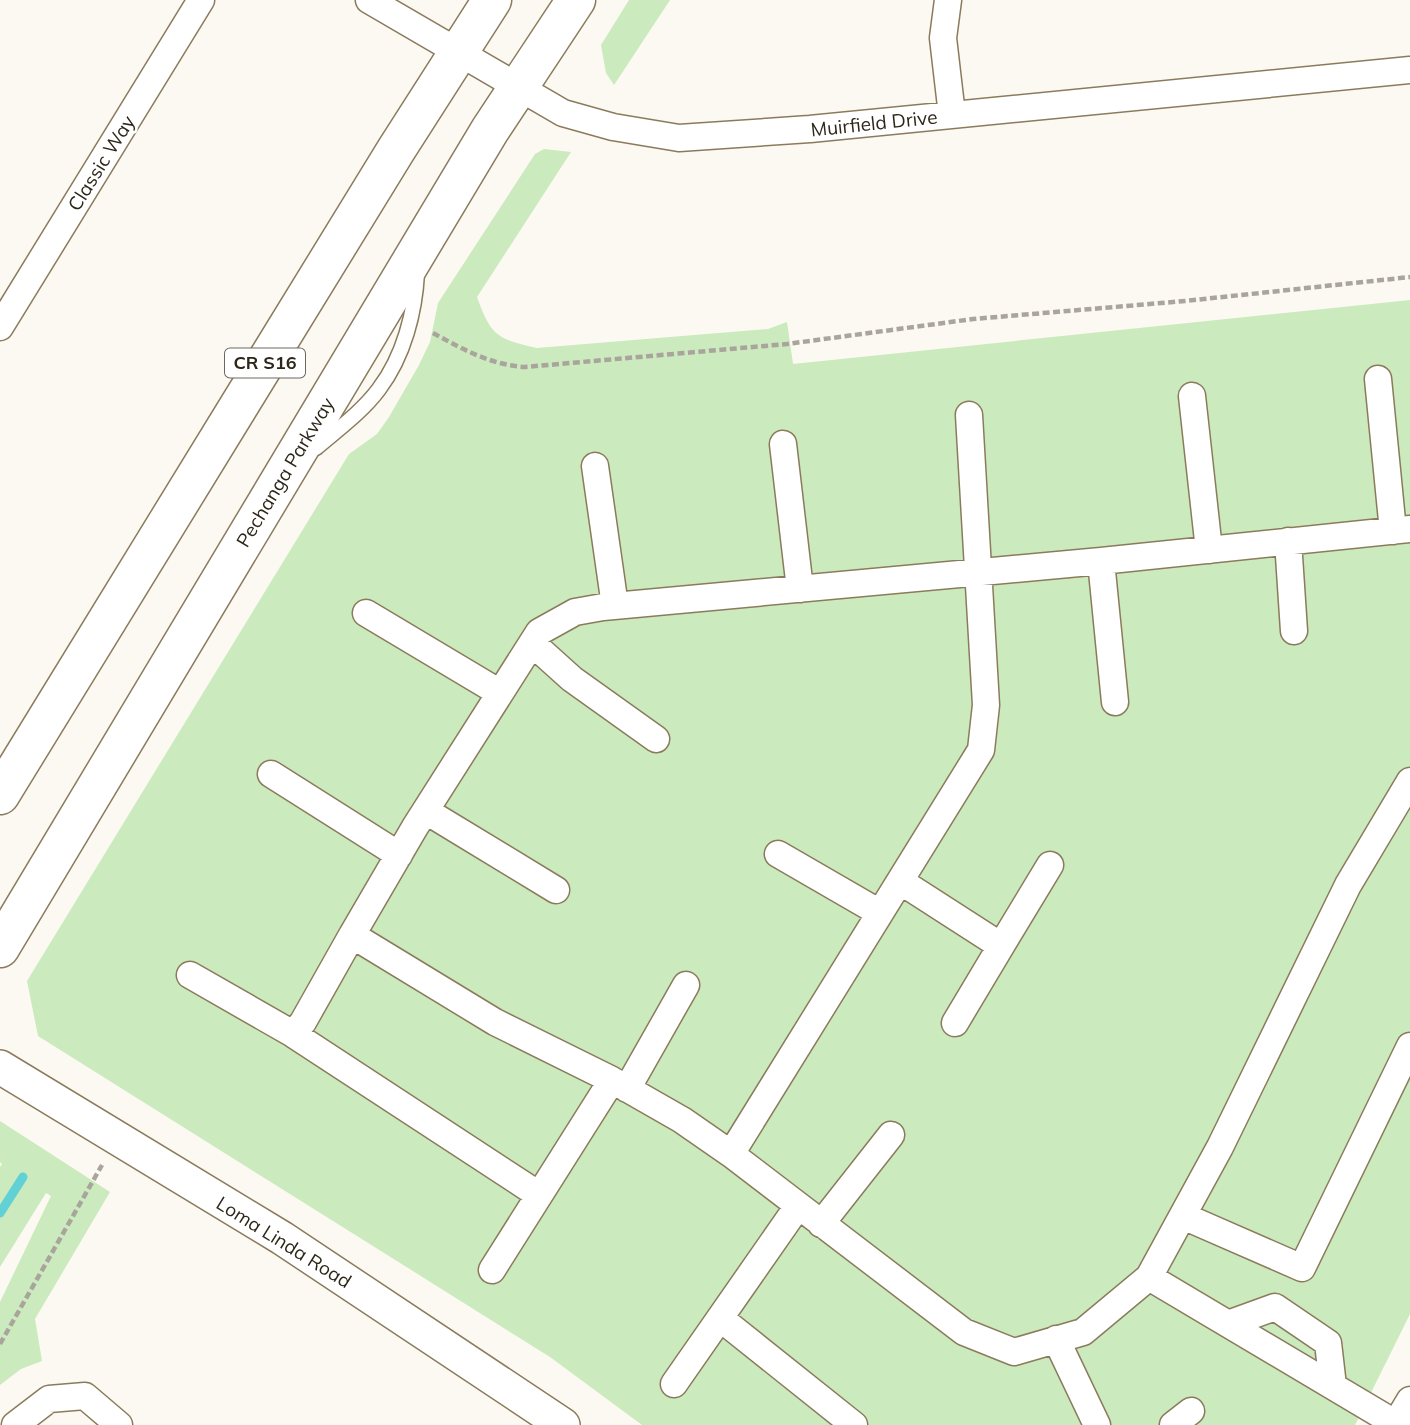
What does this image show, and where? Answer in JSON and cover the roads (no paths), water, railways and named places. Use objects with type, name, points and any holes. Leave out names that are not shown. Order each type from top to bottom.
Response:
[{"type":"main road","name":"CR S16","points":[[0,795],[492,0]]},
{"type":"main road","name":"Pechanga Parkway","points":[[0,948],[490,130],[576,0]]},
{"type":"street","name":"Classic Way","points":[[0,327],[201,0]]},
{"type":"street","name":"Muirfield Drive","points":[[369,0],[563,113],[613,127],[679,138],[810,129],[1410,70]]},
{"type":"street","points":[[948,0],[943,38],[952,115]]},
{"type":"street","points":[[293,1034],[303,1022],[399,855],[539,632],[575,612],[615,606],[1401,530],[1378,379]]},
{"type":"street","points":[[1192,396],[1209,550]]},
{"type":"street","points":[[731,1154],[981,750],[986,705],[969,415]]},
{"type":"street","points":[[783,444],[800,589]]},
{"type":"street","points":[[595,466],[615,606]]},
{"type":"street","points":[[1288,541],[1294,631]]},
{"type":"street","points":[[1101,561],[1115,702]]},
{"type":"street","points":[[366,613],[500,693]]},
{"type":"street","points":[[532,643],[572,679],[656,739]]},
{"type":"street","points":[[271,774],[399,855]]},
{"type":"street","points":[[352,935],[495,1022],[620,1084],[682,1120],[731,1154],[964,1332],[1014,1352],[1083,1332],[1149,1277],[1220,1147],[1348,885],[1410,781]]},
{"type":"street","points":[[426,811],[556,890]]},
{"type":"street","points":[[778,854],[880,913]]},
{"type":"street","points":[[955,1023],[1050,866]]},
{"type":"street","points":[[900,881],[1001,946]]},
{"type":"street","points":[[190,975],[293,1034],[539,1195]]},
{"type":"street","points":[[492,1270],[539,1195],[620,1084],[686,985]]},
{"type":"street","points":[[1183,1216],[1302,1268],[1410,1046]]},
{"type":"street","name":"Loma Linda Road","points":[[0,1067],[282,1238],[563,1425]]},
{"type":"street","points":[[821,1224],[891,1135]]},
{"type":"street","points":[[674,1384],[798,1206]]},
{"type":"street","points":[[1149,1277],[1400,1424],[1410,1400]]},
{"type":"street","points":[[1228,1324],[1275,1307],[1328,1343],[1333,1386]]},
{"type":"street","points":[[720,1318],[854,1425]]},
{"type":"street","points":[[1056,1339],[1097,1425]]},
{"type":"street","points":[[15,1425],[49,1399],[85,1396],[119,1425]]},
{"type":"waterway","points":[[0,1213],[23,1177]]}]
